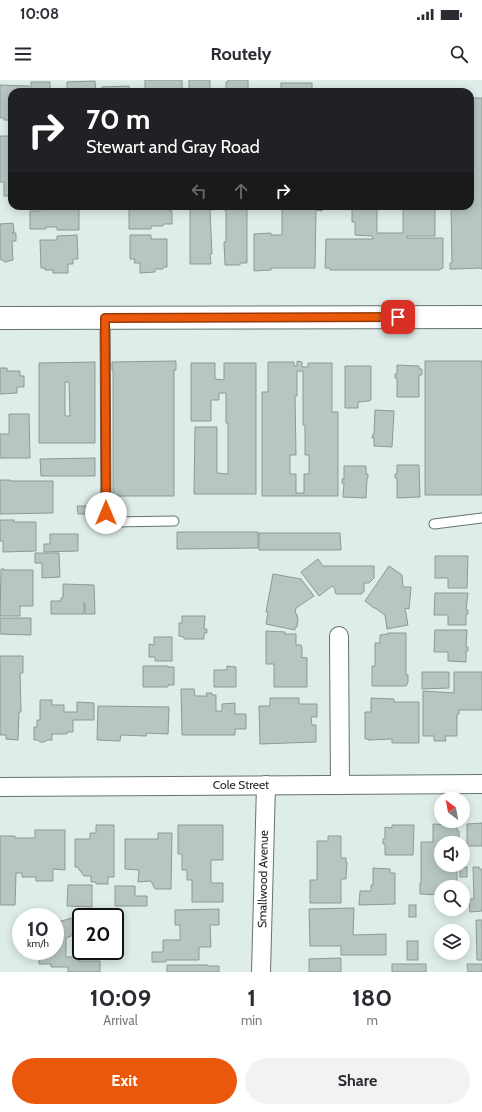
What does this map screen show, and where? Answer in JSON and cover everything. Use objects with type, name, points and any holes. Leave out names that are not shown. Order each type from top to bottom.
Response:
[{"type":"main road","points":[[0,318],[482,317]]},
{"type":"street","points":[[339,636],[340,785]]},
{"type":"street","name":"Cole Street","points":[[0,787],[482,784]]},
{"type":"street","name":"Smallwood Avenue","points":[[261,972],[266,785]]},
{"type":"lane","points":[[105,318],[106,513],[112,522],[174,521]]},
{"type":"lane","points":[[434,524],[482,518]]},
{"type":"building","points":[[145,80],[182,80],[182,88],[145,88]]},
{"type":"building","points":[[189,80],[210,80],[210,88],[189,88]]},
{"type":"building","points":[[228,80],[248,80],[248,88],[226,88],[226,82],[228,82]]},
{"type":"building","points":[[95,81],[96,88],[67,88],[67,82]]},
{"type":"building","points":[[31,82],[50,82],[50,88],[31,88]]},
{"type":"building","points":[[281,83],[312,83],[312,88],[281,88]]},
{"type":"building","points":[[0,85],[29,86],[29,88],[8,88],[8,120],[0,118]]},
{"type":"building","points":[[129,86],[129,88],[102,88]]},
{"type":"building","points":[[474,98],[482,98],[482,269],[450,269],[450,263],[452,263],[451,210],[474,210]]},
{"type":"building","points":[[0,136],[8,136],[8,196],[4,196],[4,182],[0,182]]},
{"type":"building","points":[[79,210],[79,230],[57,230],[57,227],[30,229],[30,211]]},
{"type":"building","points":[[129,210],[172,211],[172,224],[151,226],[151,229],[129,229]]},
{"type":"building","points":[[190,210],[210,210],[211,264],[190,264]]},
{"type":"building","points":[[226,210],[247,210],[247,263],[240,263],[240,265],[225,265],[224,242],[226,242]]},
{"type":"building","points":[[282,210],[316,210],[315,268],[271,268],[271,270],[254,271],[254,234],[271,233],[271,235],[282,235]]},
{"type":"building","points":[[352,210],[377,210],[377,233],[403,233],[403,210],[435,210],[435,236],[407,236],[407,238],[443,238],[443,268],[440,270],[330,270],[330,268],[325,268],[326,239],[373,239],[372,236],[355,235],[355,222],[352,222]]},
{"type":"building","points":[[13,223],[14,232],[12,233],[16,233],[16,241],[12,241],[13,260],[5,262],[0,259],[0,224]]},
{"type":"building","points":[[77,235],[78,259],[73,259],[73,264],[68,264],[68,273],[53,273],[53,270],[45,270],[45,268],[41,268],[40,240],[57,240],[57,236]]},
{"type":"building","points":[[130,235],[151,235],[151,239],[167,239],[167,267],[163,267],[163,269],[155,269],[155,272],[140,273],[140,263],[134,263],[135,259],[130,259]]},
{"type":"building","points":[[176,361],[176,370],[174,370],[174,496],[113,496],[112,362]]},
{"type":"building","points":[[297,361],[302,362],[302,367],[308,367],[308,363],[332,363],[332,412],[338,412],[338,496],[262,496],[262,392],[268,392],[268,362],[294,362],[294,366],[297,366]],"holes":[[[297,371],[303,371],[303,425],[305,425],[305,455],[309,455],[309,474],[304,474],[304,493],[296,493],[296,474],[290,474],[290,455],[296,455],[295,396],[297,396]]]},
{"type":"building","points":[[425,361],[482,361],[482,495],[425,495]]},
{"type":"building","points":[[95,362],[95,443],[39,443],[39,363]],"holes":[[[65,382],[69,382],[70,416],[65,416]]]},
{"type":"building","points":[[191,363],[215,363],[215,379],[224,380],[224,363],[256,363],[256,494],[194,494],[195,427],[217,427],[217,473],[228,474],[228,423],[226,423],[226,393],[219,393],[219,400],[211,400],[211,421],[191,421]]},
{"type":"building","points":[[397,365],[419,366],[419,369],[422,369],[422,375],[419,375],[419,397],[397,397],[397,378],[395,378],[395,374],[397,374]]},
{"type":"building","points":[[345,366],[371,366],[371,400],[358,402],[358,408],[345,408]]},
{"type":"building","points":[[0,368],[7,368],[7,371],[20,371],[20,376],[24,376],[24,387],[17,387],[17,393],[0,394]]},
{"type":"building","points":[[375,410],[394,411],[392,447],[374,446],[374,438],[372,438],[374,434]]},
{"type":"building","points":[[9,414],[29,414],[30,458],[0,458],[0,434],[9,434]]},
{"type":"building","points":[[95,458],[95,476],[41,476],[40,459]]},
{"type":"building","points":[[397,465],[419,465],[420,497],[397,498],[397,478],[395,478],[395,474],[397,474]]},
{"type":"building","points":[[344,466],[366,466],[366,474],[368,474],[368,478],[366,498],[343,497],[344,483],[342,483],[342,479],[344,479]]},
{"type":"building","points":[[0,480],[53,481],[53,513],[0,514]]},
{"type":"building","points":[[77,506],[87,506],[88,514],[78,514]]},
{"type":"building","points":[[0,520],[14,520],[14,522],[36,522],[36,551],[3,552],[3,541],[0,541]]},
{"type":"building","points":[[177,532],[258,532],[258,548],[177,549]]},
{"type":"building","points":[[259,533],[340,533],[341,550],[259,550]]},
{"type":"building","points":[[50,534],[78,534],[78,551],[44,552],[44,544],[50,544]]},
{"type":"building","points":[[35,553],[59,553],[60,577],[42,578],[42,563],[35,563]]},
{"type":"building","points":[[435,556],[468,556],[467,588],[448,588],[448,578],[435,578]]},
{"type":"building","points":[[318,559],[323,566],[374,566],[374,578],[369,583],[364,583],[364,592],[362,592],[362,594],[337,594],[332,586],[319,596],[301,572]]},
{"type":"building","points":[[389,566],[402,575],[403,587],[411,587],[409,609],[405,608],[408,625],[387,629],[385,615],[365,601]]},
{"type":"building","points":[[1,569],[33,570],[33,606],[20,606],[20,616],[0,616]]},
{"type":"building","points":[[273,574],[301,579],[314,596],[296,608],[295,613],[298,617],[297,627],[295,627],[295,630],[266,624],[268,612],[266,612]]},
{"type":"building","points":[[63,584],[94,585],[95,614],[85,614],[84,603],[84,614],[51,614],[51,601],[61,601],[61,598],[63,598]]},
{"type":"building","points":[[435,593],[468,593],[466,610],[468,610],[468,614],[466,614],[466,625],[448,625],[448,615],[434,615]]},
{"type":"building","points":[[182,616],[205,616],[204,629],[207,629],[207,633],[204,633],[204,639],[184,639],[184,637],[179,636],[179,623],[182,623]]},
{"type":"building","points":[[0,618],[31,618],[31,635],[0,634]]},
{"type":"building","points":[[435,630],[467,630],[466,647],[468,647],[468,651],[466,651],[466,662],[448,661],[448,652],[434,652]]},
{"type":"building","points":[[266,631],[296,634],[296,645],[301,645],[302,649],[301,657],[307,658],[307,687],[274,687],[274,664],[266,664]]},
{"type":"building","points":[[388,633],[406,633],[406,675],[408,675],[408,682],[406,686],[372,686],[372,666],[375,666],[375,643],[380,643],[380,635]]},
{"type":"building","points":[[154,637],[172,637],[172,661],[155,661],[155,657],[149,657],[149,644],[154,645]]},
{"type":"building","points":[[0,656],[23,656],[23,673],[20,673],[21,712],[19,712],[18,740],[6,739],[6,735],[0,735]]},
{"type":"building","points":[[143,666],[174,667],[174,685],[168,685],[168,687],[143,687]]},
{"type":"building","points":[[227,666],[236,667],[236,687],[214,687],[214,670],[227,670]]},
{"type":"building","points":[[422,672],[449,672],[449,688],[422,689]]},
{"type":"building","points":[[454,672],[482,672],[482,710],[459,710],[459,714],[457,714],[457,736],[445,736],[446,741],[434,741],[434,736],[423,736],[423,691],[454,693]]},
{"type":"building","points":[[181,689],[194,689],[195,696],[207,696],[206,693],[216,695],[216,711],[222,711],[222,704],[235,703],[235,714],[246,714],[246,729],[235,729],[235,735],[182,735]]},
{"type":"building","points":[[270,698],[299,698],[299,704],[317,704],[317,717],[311,717],[312,725],[316,725],[316,742],[260,744],[259,706],[270,706]]},
{"type":"building","points":[[371,698],[394,699],[394,702],[419,702],[419,743],[392,743],[392,739],[365,739],[365,712],[371,712]]},
{"type":"building","points":[[40,700],[52,700],[52,705],[64,705],[64,712],[77,712],[77,702],[94,703],[94,720],[73,720],[73,732],[67,732],[67,734],[52,734],[52,740],[47,740],[45,742],[34,740],[34,727],[37,727],[37,720],[40,720]]},
{"type":"building","points":[[98,706],[169,707],[168,734],[147,733],[146,736],[121,735],[120,741],[97,740]]},
{"type":"building","points":[[482,823],[482,846],[470,846],[470,836],[467,836],[467,828],[470,828],[470,824]]},
{"type":"building","points":[[433,824],[434,828],[457,828],[457,831],[459,831],[459,836],[434,836],[434,872],[457,872],[457,880],[434,880],[434,895],[420,894],[421,842],[433,842]]},
{"type":"building","points":[[96,825],[114,825],[114,877],[108,877],[108,884],[96,884],[96,882],[91,882],[91,876],[84,876],[78,867],[75,867],[75,839],[90,839],[90,833],[96,833]]},
{"type":"building","points":[[178,825],[223,825],[223,860],[211,860],[211,883],[223,883],[223,902],[192,902],[192,880],[187,880],[187,870],[182,870],[182,854],[178,854]]},
{"type":"building","points":[[392,825],[414,825],[413,855],[385,855],[385,844],[383,844],[383,839],[385,839],[385,827],[392,828]]},
{"type":"building","points":[[35,830],[65,830],[65,870],[53,869],[53,881],[36,881],[36,877],[22,877],[22,873],[16,873],[15,905],[0,905],[0,836],[35,838]]},
{"type":"building","points":[[158,833],[172,833],[171,889],[155,889],[151,881],[138,882],[139,870],[125,869],[125,839],[158,839]]},
{"type":"building","points":[[328,836],[341,836],[341,858],[346,858],[347,862],[346,879],[341,879],[341,903],[310,903],[310,880],[317,880],[317,841],[328,841]]},
{"type":"building","points":[[473,867],[479,867],[479,869],[482,869],[482,911],[470,912],[470,899],[474,899]]},
{"type":"building","points":[[373,868],[390,869],[390,873],[395,873],[395,904],[359,905],[360,891],[371,891],[371,885],[373,885]]},
{"type":"building","points":[[460,872],[467,872],[467,877],[460,877]]},
{"type":"building","points":[[68,885],[92,885],[92,907],[67,906]]},
{"type":"building","points":[[115,886],[135,886],[135,896],[147,896],[147,906],[115,906]]},
{"type":"building","points":[[409,905],[416,905],[416,917],[409,917]]},
{"type":"building","points":[[354,908],[353,935],[386,934],[386,955],[341,955],[341,946],[310,946],[309,909]]},
{"type":"building","points":[[219,909],[219,925],[210,925],[211,947],[199,947],[199,960],[166,960],[166,962],[152,962],[152,952],[163,952],[163,940],[180,940],[180,925],[175,925],[175,910]]},
{"type":"building","points":[[72,918],[72,936],[66,938],[66,957],[72,957],[72,960],[79,961],[100,961],[100,972],[68,972],[68,967],[51,967],[51,964],[39,964],[39,960],[64,960],[64,920]]},
{"type":"building","points":[[476,920],[482,920],[482,960],[477,960]]},
{"type":"building","points":[[407,941],[418,941],[418,960],[407,960]]},
{"type":"building","points":[[341,958],[341,972],[309,972],[309,959]]},
{"type":"building","points":[[392,964],[426,964],[426,972],[392,972]]},
{"type":"building","points":[[467,964],[482,964],[482,972],[468,972]]},
{"type":"building","points":[[167,965],[219,966],[219,972],[167,972]]},
{"type":"route","points":[[106,513],[105,318],[398,317]]}]
